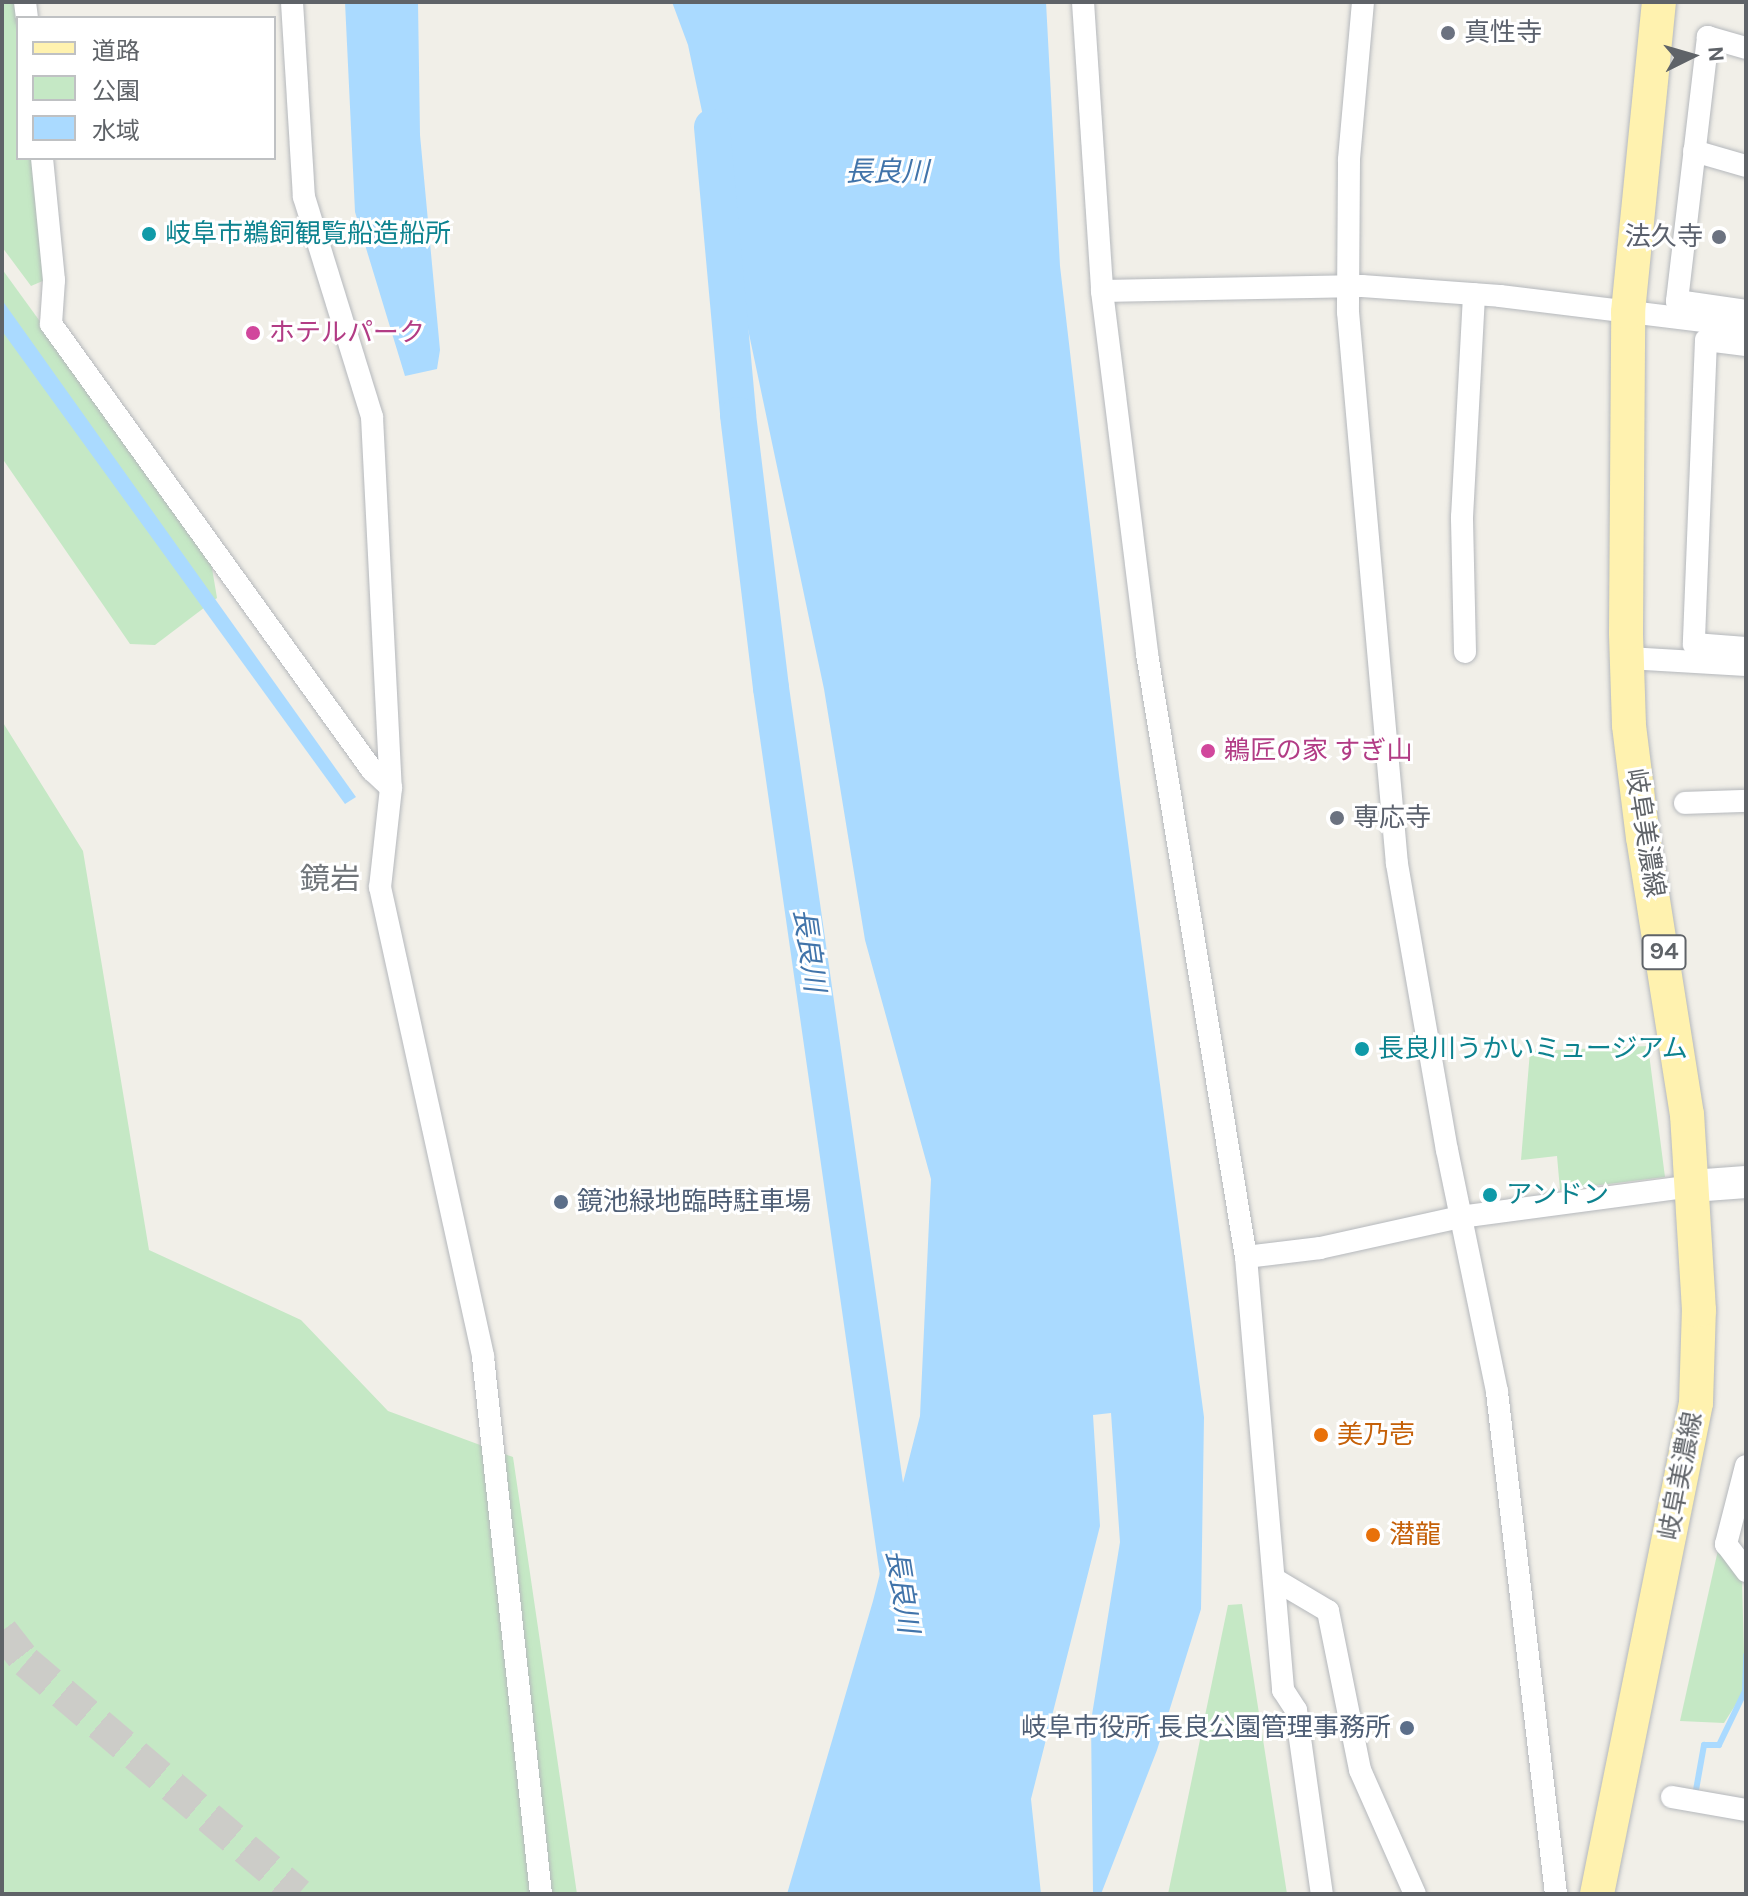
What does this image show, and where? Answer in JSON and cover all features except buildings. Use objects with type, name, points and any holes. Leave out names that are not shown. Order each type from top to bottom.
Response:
[{"type":"main road","name":"岐阜美濃線","points":[[1597,1894],[1696,1403],[1699,1310],[1692,1186],[1668,971],[1634,767],[1628,658],[1628,312],[1659,2]]},
{"type":"street","points":[[292,2],[304,197],[372,417],[391,788],[380,887],[483,1357],[541,1894]]},
{"type":"street","points":[[1083,2],[1102,291],[1147,654],[1213,1033],[1246,1257],[1283,1690],[1296,1710],[1322,1894]]},
{"type":"street","points":[[1363,2],[1349,160],[1349,287],[1397,864],[1460,1217],[1497,1392],[1556,1894]]},
{"type":"street","points":[[1746,48],[1708,37],[1677,301],[1746,311]]},
{"type":"street","points":[[1694,151],[1746,166]]},
{"type":"street","points":[[42,160],[54,280],[51,324],[372,770],[391,788]]},
{"type":"street","points":[[1102,291],[1349,287],[1474,294],[1746,326]]},
{"type":"street","points":[[1465,652],[1462,517],[1474,294]]},
{"type":"street","points":[[1746,345],[1706,340],[1694,644],[1746,648]]},
{"type":"street","points":[[1628,658],[1746,665]]},
{"type":"street","points":[[1707,676],[1746,680]]},
{"type":"street","points":[[1685,803],[1746,801]]},
{"type":"street","points":[[1246,1257],[1320,1248],[1460,1217],[1692,1186],[1746,1182]]},
{"type":"street","points":[[1746,1466],[1726,1544],[1746,1571]]},
{"type":"street","points":[[1274,1579],[1328,1611],[1360,1770],[1415,1894]]},
{"type":"street","points":[[1672,1797],[1746,1810]]},
{"type":"green space","points":[[2,2],[17,2],[16,160],[34,160],[45,280],[31,286],[2,247]]},
{"type":"green space","points":[[2,269],[210,556],[217,598],[155,645],[130,644],[2,458]]},
{"type":"green space","points":[[2,721],[83,851],[149,1250],[301,1320],[388,1411],[513,1457],[577,1894],[2,1894]]},
{"type":"green space","points":[[1648,1046],[1665,1177],[1560,1190],[1557,1156],[1521,1160],[1530,1051]]},
{"type":"green space","points":[[1718,1550],[1742,1580],[1745,1690],[1724,1723],[1680,1721]]},
{"type":"green space","points":[[1242,1604],[1287,1894],[1168,1894],[1228,1605]]},
{"type":"water","points":[[345,2],[418,2],[420,135],[440,350],[437,369],[405,376],[355,212]]},
{"type":"water","name":"長良川","points":[[672,2],[1046,2],[1060,266],[1119,775],[1204,1417],[1201,1609],[1157,1750],[1101,1894],[1093,1894],[1091,1721],[1120,1542],[1111,1413],[1093,1415],[1100,1526],[1031,1799],[1041,1894],[787,1894],[873,1601],[920,1416],[931,1179],[865,940],[824,689],[688,45]]},
{"type":"water","points":[[2,300],[356,797],[345,804],[2,331]]},
{"type":"waterway","name":"長良川","points":[[712,127],[738,415],[771,688],[898,1575]]},
{"type":"waterway","points":[[1696,1790],[1704,1745],[1719,1745],[1745,1691],[1746,1655]]},
{"type":"tunnel","points":[[2,1631],[26,1662],[299,1894]]},
{"type":"place","name":"真性寺","points":[[1448,33]]},
{"type":"place","name":"岐阜市鵜飼観覧船造船所","points":[[149,234]]},
{"type":"place","name":"法久寺","points":[[1719,237]]},
{"type":"place","name":"ホテルパーク","points":[[253,333]]},
{"type":"place","name":"鵜匠の家 すぎ山","points":[[1208,751]]},
{"type":"place","name":"専応寺","points":[[1337,818]]},
{"type":"place","name":"長良川うかいミュージアム","points":[[1362,1049]]},
{"type":"place","name":"アンドン","points":[[1490,1195]]},
{"type":"place","name":"鏡池緑地臨時駐車場","points":[[561,1202]]},
{"type":"place","name":"美乃壱","points":[[1321,1435]]},
{"type":"place","name":"潜龍","points":[[1373,1535]]},
{"type":"place","name":"岐阜市役所 長良公園管理事務所","points":[[1407,1728]]},
{"type":"district","name":"鏡岩","points":[[330,879]]}]
